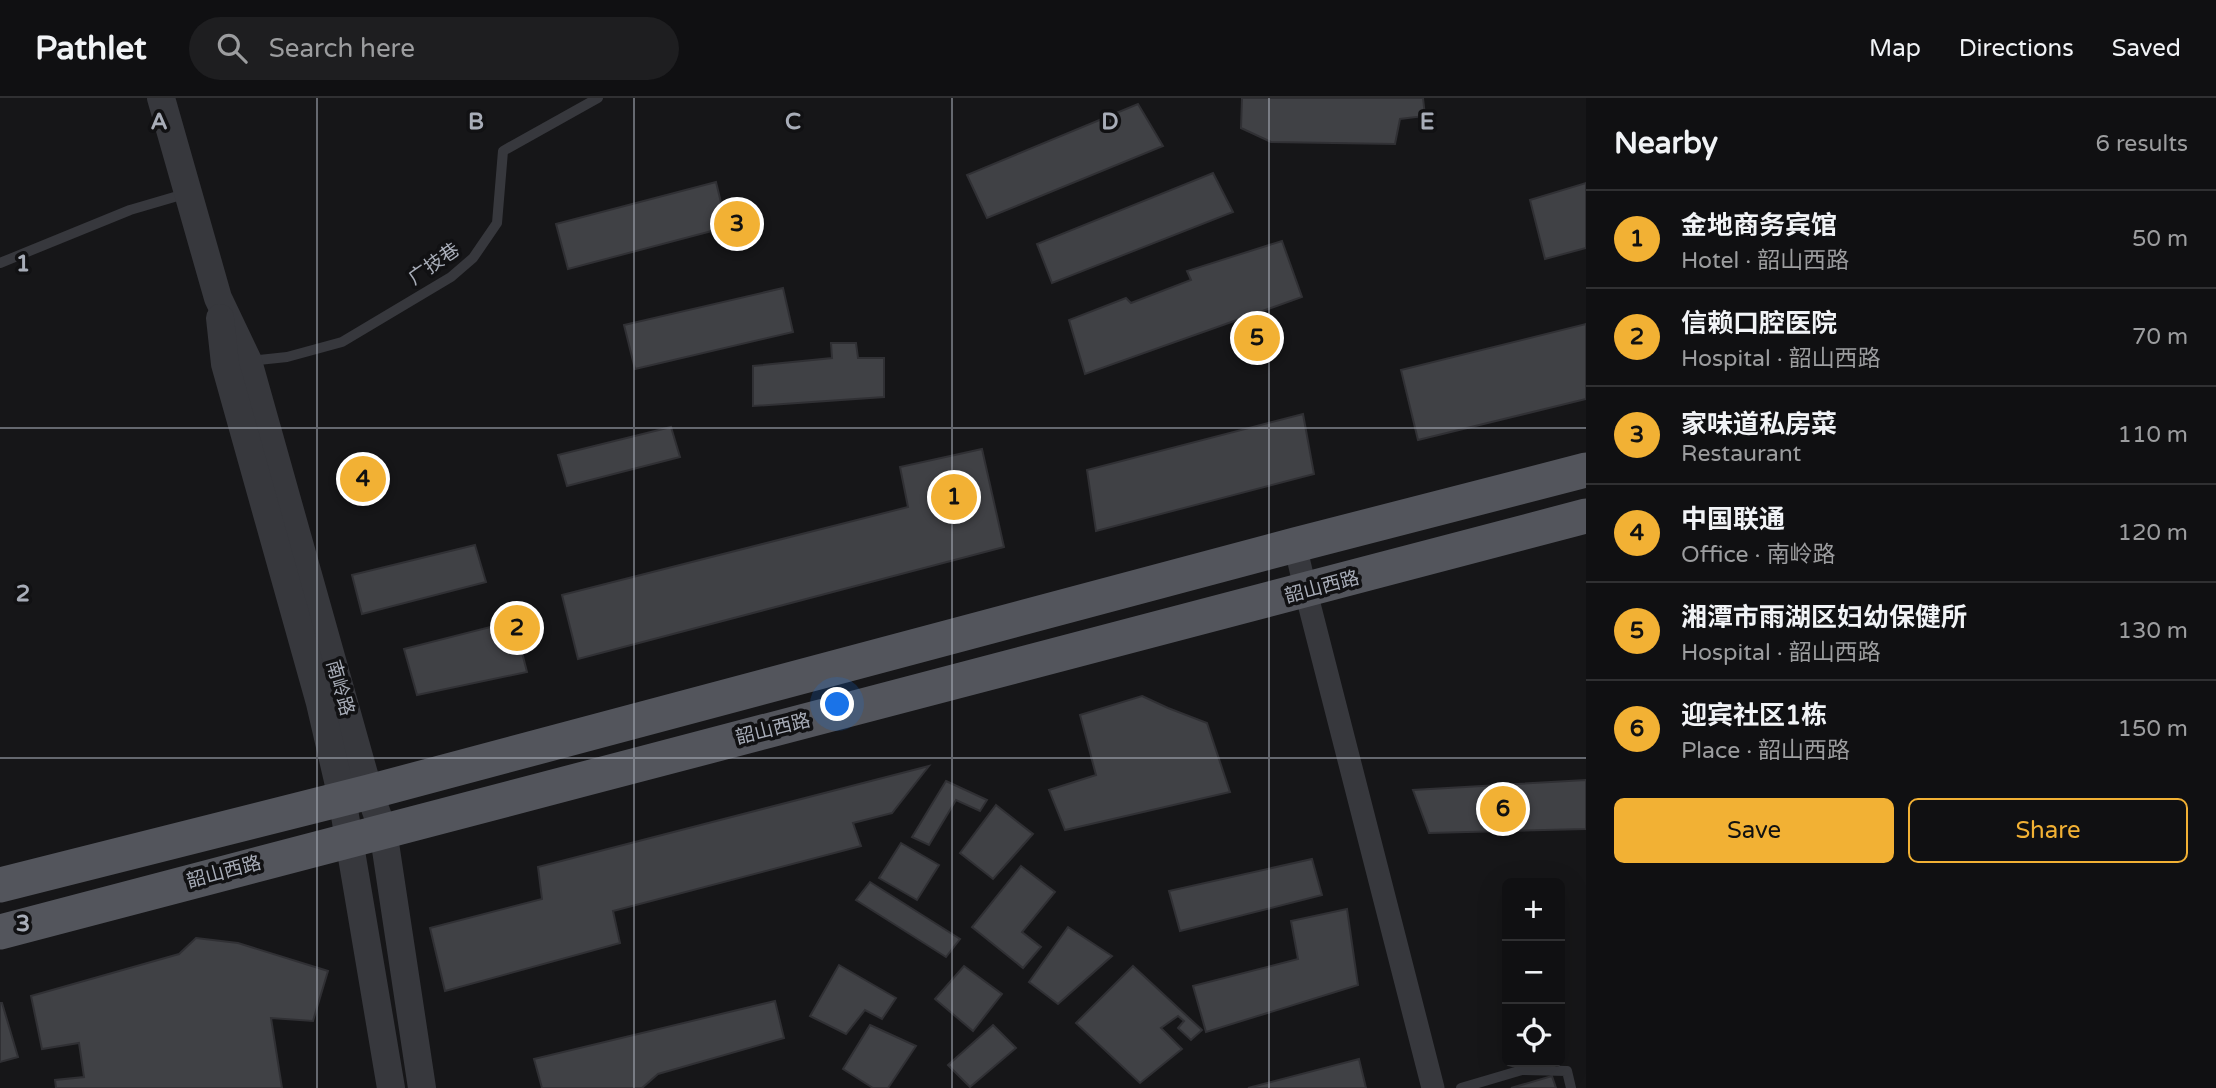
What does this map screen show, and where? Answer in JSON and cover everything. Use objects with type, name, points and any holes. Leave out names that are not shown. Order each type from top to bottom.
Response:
[{"type":"main road","points":[[0,885],[355,795],[1586,470]]},
{"type":"main road","name":"韶山西路","points":[[0,932],[367,834],[1306,592],[1586,516]]},
{"type":"street","name":"南岭路","points":[[161,98],[218,298],[248,361],[355,795],[367,834],[422,1088]]},
{"type":"street","name":"南岭路","points":[[218,298],[225,364],[320,703],[355,795]]},
{"type":"street","points":[[1296,545],[1433,1088]]},
{"type":"street","name":"南岭路","points":[[367,834],[391,1088]]},
{"type":"lane","name":"广技巷","points":[[248,361],[287,357],[342,341],[451,277],[473,258],[496,223],[503,151],[598,98]]},
{"type":"lane","points":[[0,263],[130,210],[188,193]]},
{"type":"lane","points":[[1461,1088],[1522,1070],[1549,1070],[1567,1071],[1571,1088]]},
{"type":"building","points":[[1242,98],[1423,98],[1425,116],[1400,119],[1395,144],[1271,142],[1241,128]]},
{"type":"building","points":[[1138,104],[1163,146],[987,218],[967,175]]},
{"type":"building","points":[[1213,173],[1233,212],[1052,283],[1037,244]]},
{"type":"building","points":[[716,182],[727,227],[568,269],[556,224]]},
{"type":"building","points":[[1586,183],[1586,248],[1545,259],[1530,200]]},
{"type":"building","points":[[1282,241],[1302,297],[1085,374],[1069,320],[1126,298],[1131,303],[1191,280],[1187,271]]},
{"type":"building","points":[[783,288],[793,332],[635,369],[624,325]]},
{"type":"building","points":[[1586,324],[1586,399],[1418,440],[1401,370]]},
{"type":"building","points":[[831,343],[856,343],[858,358],[884,358],[884,397],[753,406],[753,366],[832,358]]},
{"type":"building","points":[[1303,414],[1314,474],[1096,531],[1087,470]]},
{"type":"building","points":[[671,427],[680,457],[567,486],[558,455]]},
{"type":"building","points":[[982,449],[1004,547],[578,659],[562,595],[908,507],[900,467]]},
{"type":"building","points":[[475,545],[486,582],[362,614],[352,575]]},
{"type":"building","points":[[514,621],[527,672],[417,695],[404,649]]},
{"type":"building","points":[[1142,696],[1207,723],[1230,792],[1065,830],[1049,790],[1096,775],[1080,715]]},
{"type":"building","points":[[929,766],[892,813],[853,823],[861,846],[613,911],[620,943],[445,991],[430,928],[542,899],[538,867]]},
{"type":"building","points":[[1586,780],[1586,829],[1429,833],[1413,790]]},
{"type":"building","points":[[946,781],[987,800],[980,811],[956,800],[929,845],[912,837]]},
{"type":"building","points":[[996,805],[1033,834],[993,879],[960,853]]},
{"type":"building","points":[[901,843],[939,865],[917,900],[879,878]]},
{"type":"building","points":[[1312,859],[1322,895],[1180,931],[1169,891]]},
{"type":"building","points":[[1021,866],[1055,892],[1022,932],[1041,947],[1023,968],[972,927]]},
{"type":"building","points":[[870,882],[960,939],[946,957],[856,900]]},
{"type":"building","points":[[1347,909],[1358,985],[1206,1032],[1193,986],[1298,959],[1291,921]]},
{"type":"building","points":[[1068,927],[1112,956],[1058,1004],[1029,982]]},
{"type":"building","points":[[196,938],[238,943],[328,971],[313,1021],[271,1018],[282,1088],[56,1088],[55,1080],[84,1077],[79,1043],[42,1049],[31,996],[179,954]]},
{"type":"building","points":[[839,965],[896,998],[882,1019],[865,1010],[846,1034],[810,1016]]},
{"type":"building","points":[[964,966],[1002,994],[973,1031],[935,999]]},
{"type":"building","points":[[1133,966],[1202,1030],[1191,1040],[1178,1028],[1184,1021],[1178,1016],[1161,1028],[1182,1049],[1140,1083],[1076,1023]]},
{"type":"building","points":[[775,1001],[784,1038],[658,1074],[642,1088],[542,1088],[534,1059]]},
{"type":"building","points":[[0,1003],[18,1057],[0,1062]]},
{"type":"building","points":[[870,1025],[916,1046],[888,1088],[873,1088],[843,1069]]},
{"type":"building","points":[[993,1025],[1016,1048],[970,1087],[948,1065]]},
{"type":"building","points":[[1359,1059],[1366,1088],[1248,1088]]},
{"type":"building","points":[[1552,1076],[1556,1088],[1511,1088]]},
{"type":"place","name":"家味道私房菜","points":[[737,224]]},
{"type":"place","name":"湘潭市雨湖区妇幼保健所","points":[[1257,338]]},
{"type":"place","name":"中国联通","points":[[363,479]]},
{"type":"place","name":"金地商务宾馆","points":[[954,497]]},
{"type":"place","name":"信赖口腔医院","points":[[517,628]]},
{"type":"place","name":"迎宾社区1栋","points":[[1503,809]]}]
